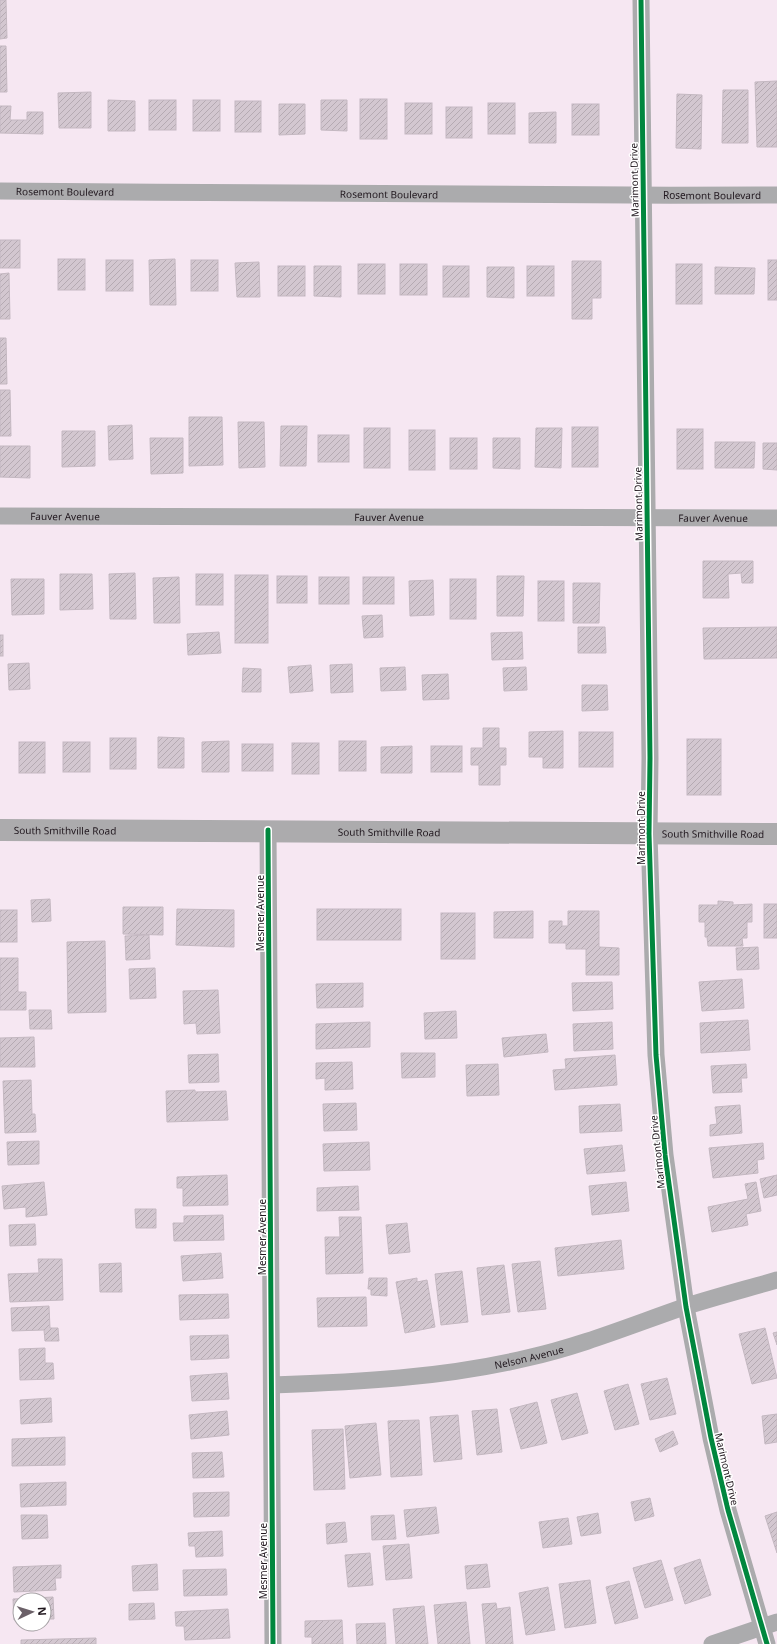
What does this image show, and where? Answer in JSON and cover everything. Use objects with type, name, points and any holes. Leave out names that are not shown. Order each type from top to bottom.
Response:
[{"type":"main road","name":"South Smithville Road","points":[[0,830],[268,830],[777,834]]},
{"type":"street","name":"Marimont Drive","points":[[641,0],[650,758],[649,834],[656,1055],[665,1155],[686,1307],[714,1453],[728,1510],[770,1625],[767,1644]]},
{"type":"street","name":"Rosemont Boulevard","points":[[0,191],[777,196]]},
{"type":"street","name":"Fauver Avenue","points":[[0,516],[777,518]]},
{"type":"street","name":"Mesmer Avenue","points":[[268,830],[273,1644]]},
{"type":"street","name":"Nelson Avenue","points":[[272,1385],[362,1382],[422,1376],[526,1358],[577,1345],[686,1307],[777,1280]]},
{"type":"street","points":[[712,1644],[770,1625]]},
{"type":"building","points":[[0,0],[6,0],[7,38],[0,39]]},
{"type":"building","points":[[0,46],[6,46],[7,92],[0,92]]},
{"type":"building","points":[[777,81],[777,147],[757,147],[755,82]]},
{"type":"building","points":[[723,90],[748,90],[748,143],[722,143]]},
{"type":"building","points":[[91,92],[91,128],[59,128],[58,93]]},
{"type":"building","points":[[677,94],[702,95],[701,149],[676,148]]},
{"type":"building","points":[[360,99],[387,99],[387,139],[360,139]]},
{"type":"building","points":[[108,100],[135,101],[135,131],[108,131]]},
{"type":"building","points":[[149,100],[176,100],[176,130],[149,130]]},
{"type":"building","points":[[193,100],[220,100],[220,131],[193,131]]},
{"type":"building","points":[[321,100],[347,100],[347,131],[321,130]]},
{"type":"building","points":[[235,101],[261,101],[261,132],[235,132]]},
{"type":"building","points":[[405,103],[432,103],[432,134],[405,134]]},
{"type":"building","points":[[488,103],[515,103],[515,134],[488,134]]},
{"type":"building","points":[[279,104],[305,104],[305,134],[279,135]]},
{"type":"building","points":[[572,104],[599,104],[599,135],[572,135]]},
{"type":"building","points":[[0,106],[11,106],[10,120],[27,120],[27,112],[43,112],[43,134],[0,133]]},
{"type":"building","points":[[446,107],[472,107],[472,138],[446,138]]},
{"type":"building","points":[[556,112],[556,143],[529,143],[529,113]]},
{"type":"building","points":[[0,240],[20,240],[20,268],[0,268]]},
{"type":"building","points":[[58,259],[85,259],[85,290],[58,290]]},
{"type":"building","points":[[175,259],[176,305],[150,305],[149,260]]},
{"type":"building","points":[[106,260],[133,260],[133,291],[106,291]]},
{"type":"building","points":[[191,260],[218,260],[218,291],[191,291]]},
{"type":"building","points":[[768,260],[777,260],[777,300],[768,300]]},
{"type":"building","points":[[572,261],[601,261],[601,298],[592,298],[592,319],[572,319]]},
{"type":"building","points":[[259,262],[260,297],[237,297],[235,263]]},
{"type":"building","points":[[358,264],[385,264],[385,294],[358,294]]},
{"type":"building","points":[[400,264],[427,264],[427,295],[400,295]]},
{"type":"building","points":[[676,264],[702,264],[702,304],[676,304]]},
{"type":"building","points":[[278,266],[305,266],[305,296],[278,296]]},
{"type":"building","points":[[314,266],[341,266],[341,297],[314,296]]},
{"type":"building","points":[[443,266],[469,266],[469,297],[443,297]]},
{"type":"building","points":[[527,266],[554,266],[554,296],[527,296]]},
{"type":"building","points":[[487,267],[514,267],[514,298],[487,297]]},
{"type":"building","points":[[715,267],[755,268],[754,294],[715,294]]},
{"type":"building","points":[[9,273],[10,319],[0,319],[0,274]]},
{"type":"building","points":[[0,338],[6,338],[7,384],[0,384]]},
{"type":"building","points":[[0,390],[10,390],[11,436],[0,436]]},
{"type":"building","points":[[189,417],[222,417],[223,465],[189,466]]},
{"type":"building","points":[[238,422],[264,422],[265,467],[239,468]]},
{"type":"building","points":[[132,425],[133,459],[109,460],[108,426]]},
{"type":"building","points":[[281,426],[307,426],[306,466],[280,466]]},
{"type":"building","points":[[572,427],[598,427],[598,467],[572,467]]},
{"type":"building","points":[[364,428],[390,428],[390,468],[364,468]]},
{"type":"building","points":[[536,428],[562,428],[561,468],[535,467]]},
{"type":"building","points":[[677,429],[703,429],[703,469],[677,469]]},
{"type":"building","points":[[409,430],[435,430],[435,470],[409,470]]},
{"type":"building","points":[[62,431],[95,431],[95,466],[62,467]]},
{"type":"building","points":[[318,435],[349,435],[349,462],[318,462]]},
{"type":"building","points":[[150,438],[183,438],[183,473],[151,474]]},
{"type":"building","points":[[450,438],[477,438],[477,469],[450,469]]},
{"type":"building","points":[[493,438],[520,438],[520,469],[493,468]]},
{"type":"building","points":[[715,442],[755,442],[754,468],[715,468]]},
{"type":"building","points":[[763,443],[777,443],[777,470],[763,469]]},
{"type":"building","points":[[0,446],[30,446],[30,478],[0,477]]},
{"type":"building","points":[[703,561],[753,561],[753,583],[742,583],[741,573],[728,574],[729,598],[703,598]]},
{"type":"building","points":[[135,573],[136,619],[110,619],[109,574]]},
{"type":"building","points":[[60,574],[92,574],[93,609],[60,610]]},
{"type":"building","points":[[196,574],[223,574],[223,605],[196,605]]},
{"type":"building","points":[[235,575],[268,575],[268,643],[235,643]]},
{"type":"building","points":[[277,576],[307,576],[307,603],[277,603]]},
{"type":"building","points":[[497,576],[524,576],[523,616],[497,616]]},
{"type":"building","points":[[179,577],[180,623],[154,623],[153,578]]},
{"type":"building","points":[[319,577],[349,577],[349,604],[319,604]]},
{"type":"building","points":[[363,577],[394,577],[394,604],[363,604]]},
{"type":"building","points":[[11,579],[44,579],[44,614],[12,615]]},
{"type":"building","points":[[450,579],[476,579],[476,619],[450,619]]},
{"type":"building","points":[[433,580],[434,615],[410,616],[409,581]]},
{"type":"building","points":[[538,581],[564,581],[564,621],[538,621]]},
{"type":"building","points":[[573,583],[600,583],[599,623],[573,623]]},
{"type":"building","points":[[382,615],[383,637],[364,638],[362,616]]},
{"type":"building","points":[[578,627],[605,627],[606,653],[578,653]]},
{"type":"building","points":[[777,627],[777,658],[704,659],[703,628]]},
{"type":"building","points":[[219,632],[221,653],[188,655],[187,634]]},
{"type":"building","points":[[522,632],[523,659],[492,660],[491,633]]},
{"type":"building","points":[[0,635],[3,635],[3,656],[0,656]]},
{"type":"building","points":[[29,663],[30,689],[9,690],[8,664]]},
{"type":"building","points":[[352,664],[353,692],[331,693],[330,665]]},
{"type":"building","points":[[311,665],[313,691],[290,693],[288,667]]},
{"type":"building","points":[[405,667],[406,690],[381,691],[380,668]]},
{"type":"building","points":[[526,667],[527,690],[504,691],[503,668]]},
{"type":"building","points":[[243,668],[261,669],[261,692],[242,692]]},
{"type":"building","points":[[448,674],[449,699],[423,700],[422,675]]},
{"type":"building","points":[[582,685],[607,685],[608,710],[582,711]]},
{"type":"building","points":[[483,728],[499,728],[499,748],[506,748],[506,765],[500,765],[500,785],[479,785],[479,765],[471,765],[471,748],[483,748]]},
{"type":"building","points":[[563,731],[563,768],[543,768],[543,757],[529,757],[529,732]]},
{"type":"building","points":[[579,732],[613,732],[613,767],[579,767]]},
{"type":"building","points":[[158,737],[184,738],[184,768],[158,768]]},
{"type":"building","points":[[110,738],[136,738],[136,769],[110,769]]},
{"type":"building","points":[[687,739],[721,739],[721,795],[687,795]]},
{"type":"building","points":[[229,741],[229,772],[202,772],[202,742]]},
{"type":"building","points":[[339,741],[366,741],[366,771],[339,771]]},
{"type":"building","points":[[19,742],[45,742],[45,773],[19,773]]},
{"type":"building","points":[[63,742],[90,742],[90,772],[63,772]]},
{"type":"building","points":[[292,743],[319,743],[319,774],[292,774]]},
{"type":"building","points":[[242,744],[273,744],[273,771],[242,771]]},
{"type":"building","points":[[412,746],[412,773],[381,773],[381,747]]},
{"type":"building","points":[[431,746],[462,746],[462,772],[431,772]]},
{"type":"building","points":[[50,899],[51,921],[32,922],[31,900]]},
{"type":"building","points":[[718,901],[733,902],[733,905],[752,904],[752,922],[747,922],[747,938],[742,938],[743,946],[708,946],[707,937],[705,937],[705,922],[699,922],[699,905],[718,905]]},
{"type":"building","points":[[764,904],[777,904],[777,938],[764,938]]},
{"type":"building","points":[[123,907],[163,907],[163,935],[123,934]]},
{"type":"building","points":[[177,909],[234,910],[234,947],[176,945]]},
{"type":"building","points":[[317,909],[401,909],[401,940],[317,940]]},
{"type":"building","points":[[0,910],[17,910],[17,942],[0,942]]},
{"type":"building","points":[[533,911],[533,938],[494,938],[494,912]]},
{"type":"building","points":[[568,911],[599,911],[599,947],[619,948],[619,975],[586,975],[586,949],[566,949],[566,943],[549,943],[549,921],[562,921],[562,926],[568,926]]},
{"type":"building","points":[[441,913],[475,913],[475,959],[441,959]]},
{"type":"building","points":[[149,935],[150,959],[126,960],[125,936]]},
{"type":"building","points":[[105,941],[106,1012],[68,1013],[67,942]]},
{"type":"building","points":[[758,947],[759,969],[737,970],[736,948]]},
{"type":"building","points":[[0,958],[18,958],[18,992],[26,992],[26,1010],[0,1010]]},
{"type":"building","points":[[155,968],[156,998],[130,999],[129,969]]},
{"type":"building","points":[[742,979],[744,1008],[702,1011],[699,982]]},
{"type":"building","points":[[612,982],[613,1009],[573,1011],[572,983]]},
{"type":"building","points":[[363,983],[363,1007],[317,1008],[316,984]]},
{"type":"building","points":[[218,990],[220,1033],[197,1034],[196,1023],[184,1024],[183,991]]},
{"type":"building","points":[[29,1010],[51,1010],[52,1029],[30,1029]]},
{"type":"building","points":[[456,1011],[457,1038],[425,1039],[424,1013]]},
{"type":"building","points":[[748,1020],[750,1050],[701,1053],[700,1023]]},
{"type":"building","points":[[370,1022],[370,1047],[316,1049],[316,1024]]},
{"type":"building","points":[[612,1022],[613,1049],[574,1051],[573,1024]]},
{"type":"building","points":[[546,1034],[548,1052],[504,1057],[502,1038]]},
{"type":"building","points":[[34,1037],[35,1067],[0,1067],[0,1038]]},
{"type":"building","points":[[401,1053],[435,1053],[435,1077],[402,1078]]},
{"type":"building","points":[[218,1054],[219,1082],[189,1083],[188,1055]]},
{"type":"building","points":[[615,1055],[617,1085],[555,1090],[553,1070],[566,1069],[565,1059]]},
{"type":"building","points":[[352,1062],[353,1089],[325,1090],[325,1078],[316,1079],[316,1063]]},
{"type":"building","points":[[498,1064],[499,1095],[467,1096],[466,1065]]},
{"type":"building","points":[[746,1064],[747,1078],[741,1078],[742,1092],[713,1093],[711,1066]]},
{"type":"building","points":[[31,1080],[32,1114],[35,1114],[36,1132],[5,1133],[3,1081]]},
{"type":"building","points":[[195,1090],[195,1092],[226,1091],[228,1120],[167,1122],[166,1091]]},
{"type":"building","points":[[356,1103],[357,1130],[324,1131],[323,1104]]},
{"type":"building","points":[[620,1104],[622,1131],[580,1133],[579,1106]]},
{"type":"building","points":[[740,1105],[742,1133],[710,1136],[710,1125],[717,1124],[715,1107]]},
{"type":"building","points":[[39,1141],[39,1164],[8,1165],[7,1142]]},
{"type":"building","points":[[369,1142],[370,1170],[324,1171],[323,1144]]},
{"type":"building","points":[[763,1143],[764,1159],[757,1160],[758,1173],[713,1178],[709,1148]]},
{"type":"building","points":[[622,1145],[625,1171],[587,1174],[584,1149]]},
{"type":"building","points":[[227,1175],[228,1205],[183,1206],[183,1188],[177,1188],[177,1177]]},
{"type":"building","points":[[777,1175],[777,1195],[764,1198],[760,1179]]},
{"type":"building","points":[[44,1182],[47,1215],[26,1217],[26,1207],[4,1209],[2,1186]]},
{"type":"building","points":[[626,1182],[629,1211],[592,1215],[589,1186]]},
{"type":"building","points":[[756,1182],[761,1211],[746,1214],[748,1225],[712,1232],[708,1207],[748,1199],[745,1184]]},
{"type":"building","points":[[358,1186],[359,1210],[317,1211],[317,1188]]},
{"type":"building","points":[[135,1209],[156,1209],[156,1228],[136,1228]]},
{"type":"building","points":[[223,1215],[224,1240],[174,1241],[173,1223],[184,1223],[184,1216]]},
{"type":"building","points":[[339,1217],[361,1217],[363,1273],[326,1274],[325,1237],[340,1237]]},
{"type":"building","points":[[407,1223],[410,1252],[389,1254],[386,1225]]},
{"type":"building","points":[[35,1224],[36,1245],[10,1246],[9,1225]]},
{"type":"building","points":[[621,1240],[624,1269],[558,1276],[555,1248]]},
{"type":"building","points":[[221,1253],[223,1278],[183,1281],[181,1256]]},
{"type":"building","points":[[38,1259],[62,1259],[63,1300],[10,1302],[8,1274],[39,1273]]},
{"type":"building","points":[[540,1261],[546,1309],[518,1312],[512,1264]]},
{"type":"building","points":[[121,1263],[122,1292],[100,1292],[99,1264]]},
{"type":"building","points":[[504,1265],[510,1312],[482,1315],[477,1268]]},
{"type":"building","points":[[462,1271],[468,1322],[441,1325],[435,1274]]},
{"type":"building","points":[[369,1278],[387,1278],[387,1296],[371,1295],[371,1289],[368,1289]]},
{"type":"building","points":[[417,1278],[417,1282],[427,1280],[435,1327],[405,1333],[396,1282]]},
{"type":"building","points":[[228,1294],[229,1318],[180,1320],[179,1295]]},
{"type":"building","points":[[366,1297],[367,1326],[318,1327],[317,1298]]},
{"type":"building","points":[[49,1306],[50,1328],[58,1328],[59,1341],[45,1341],[44,1330],[12,1331],[11,1308]]},
{"type":"building","points":[[765,1328],[777,1378],[752,1384],[739,1334]]},
{"type":"building","points":[[777,1332],[777,1345],[773,1333]]},
{"type":"building","points":[[228,1335],[229,1358],[191,1360],[190,1336]]},
{"type":"building","points":[[45,1348],[45,1363],[53,1363],[54,1379],[20,1380],[19,1349]]},
{"type":"building","points":[[227,1373],[229,1399],[192,1401],[190,1376]]},
{"type":"building","points":[[667,1378],[676,1414],[650,1420],[641,1384]]},
{"type":"building","points":[[628,1384],[639,1424],[615,1430],[604,1391]]},
{"type":"building","points":[[577,1393],[588,1433],[562,1440],[551,1400]]},
{"type":"building","points":[[51,1398],[52,1422],[21,1424],[20,1400]]},
{"type":"building","points":[[537,1402],[547,1443],[521,1449],[510,1409]]},
{"type":"building","points":[[497,1409],[502,1452],[477,1455],[472,1411]]},
{"type":"building","points":[[227,1411],[229,1435],[191,1439],[189,1415]]},
{"type":"building","points":[[777,1414],[777,1442],[765,1444],[762,1416]]},
{"type":"building","points":[[458,1415],[462,1459],[434,1462],[430,1417]]},
{"type":"building","points":[[419,1420],[422,1475],[391,1477],[388,1421]]},
{"type":"building","points":[[376,1423],[381,1475],[350,1478],[345,1426]]},
{"type":"building","points":[[343,1429],[345,1489],[314,1490],[312,1430]]},
{"type":"building","points":[[673,1431],[678,1444],[660,1452],[655,1439]]},
{"type":"building","points":[[65,1437],[65,1465],[12,1466],[12,1439]]},
{"type":"building","points":[[222,1452],[224,1477],[193,1478],[192,1453]]},
{"type":"building","points":[[66,1482],[66,1505],[21,1507],[20,1484]]},
{"type":"building","points":[[229,1492],[229,1516],[194,1517],[193,1493]]},
{"type":"building","points":[[650,1498],[654,1516],[635,1521],[631,1502]]},
{"type":"building","points":[[436,1507],[439,1533],[407,1537],[404,1510]]},
{"type":"building","points":[[777,1512],[777,1553],[765,1516]]},
{"type":"building","points":[[598,1513],[601,1533],[581,1536],[577,1517]]},
{"type":"building","points":[[21,1515],[47,1515],[48,1538],[22,1539]]},
{"type":"building","points":[[394,1515],[396,1539],[372,1540],[371,1516]]},
{"type":"building","points":[[568,1518],[572,1544],[543,1548],[539,1522]]},
{"type":"building","points":[[345,1522],[347,1542],[327,1544],[326,1524]]},
{"type":"building","points":[[222,1531],[223,1556],[196,1557],[195,1546],[189,1546],[188,1533]]},
{"type":"building","points":[[409,1544],[412,1578],[386,1580],[383,1546]]},
{"type":"building","points":[[370,1553],[373,1585],[348,1587],[345,1555]]},
{"type":"building","points":[[700,1559],[711,1595],[685,1604],[674,1568]]},
{"type":"building","points":[[661,1560],[673,1600],[645,1608],[633,1568]]},
{"type":"building","points":[[157,1564],[158,1590],[133,1591],[132,1566]]},
{"type":"building","points":[[487,1564],[490,1587],[467,1589],[465,1566]]},
{"type":"building","points":[[61,1565],[61,1578],[55,1578],[56,1590],[14,1592],[13,1567]]},
{"type":"building","points":[[226,1569],[227,1595],[184,1596],[183,1570]]},
{"type":"building","points":[[590,1580],[596,1623],[565,1628],[559,1584]]},
{"type":"building","points":[[629,1581],[638,1618],[615,1624],[606,1587]]},
{"type":"building","points":[[548,1587],[555,1630],[526,1635],[519,1593]]},
{"type":"building","points":[[53,1597],[54,1619],[52,1619]]},
{"type":"building","points":[[466,1602],[470,1644],[438,1644],[434,1605]]},
{"type":"building","points":[[154,1603],[155,1619],[129,1620],[129,1604]]},
{"type":"building","points":[[496,1603],[497,1609],[510,1607],[513,1644],[486,1644],[482,1604]]},
{"type":"building","points":[[424,1606],[428,1644],[396,1644],[393,1609]]},
{"type":"building","points":[[228,1609],[230,1638],[185,1640],[184,1626],[176,1626],[175,1612]]},
{"type":"building","points":[[342,1620],[343,1644],[312,1644],[312,1637],[305,1637],[305,1621]]},
{"type":"building","points":[[385,1623],[386,1644],[357,1644],[356,1624]]},
{"type":"building","points":[[96,1638],[96,1644],[21,1644],[21,1640]]},
{"type":"cycle path","points":[[641,0],[650,758],[649,834],[656,1055],[665,1155],[686,1307],[711,1438],[728,1510],[767,1644]]},
{"type":"cycle path","points":[[268,830],[273,1644]]}]
